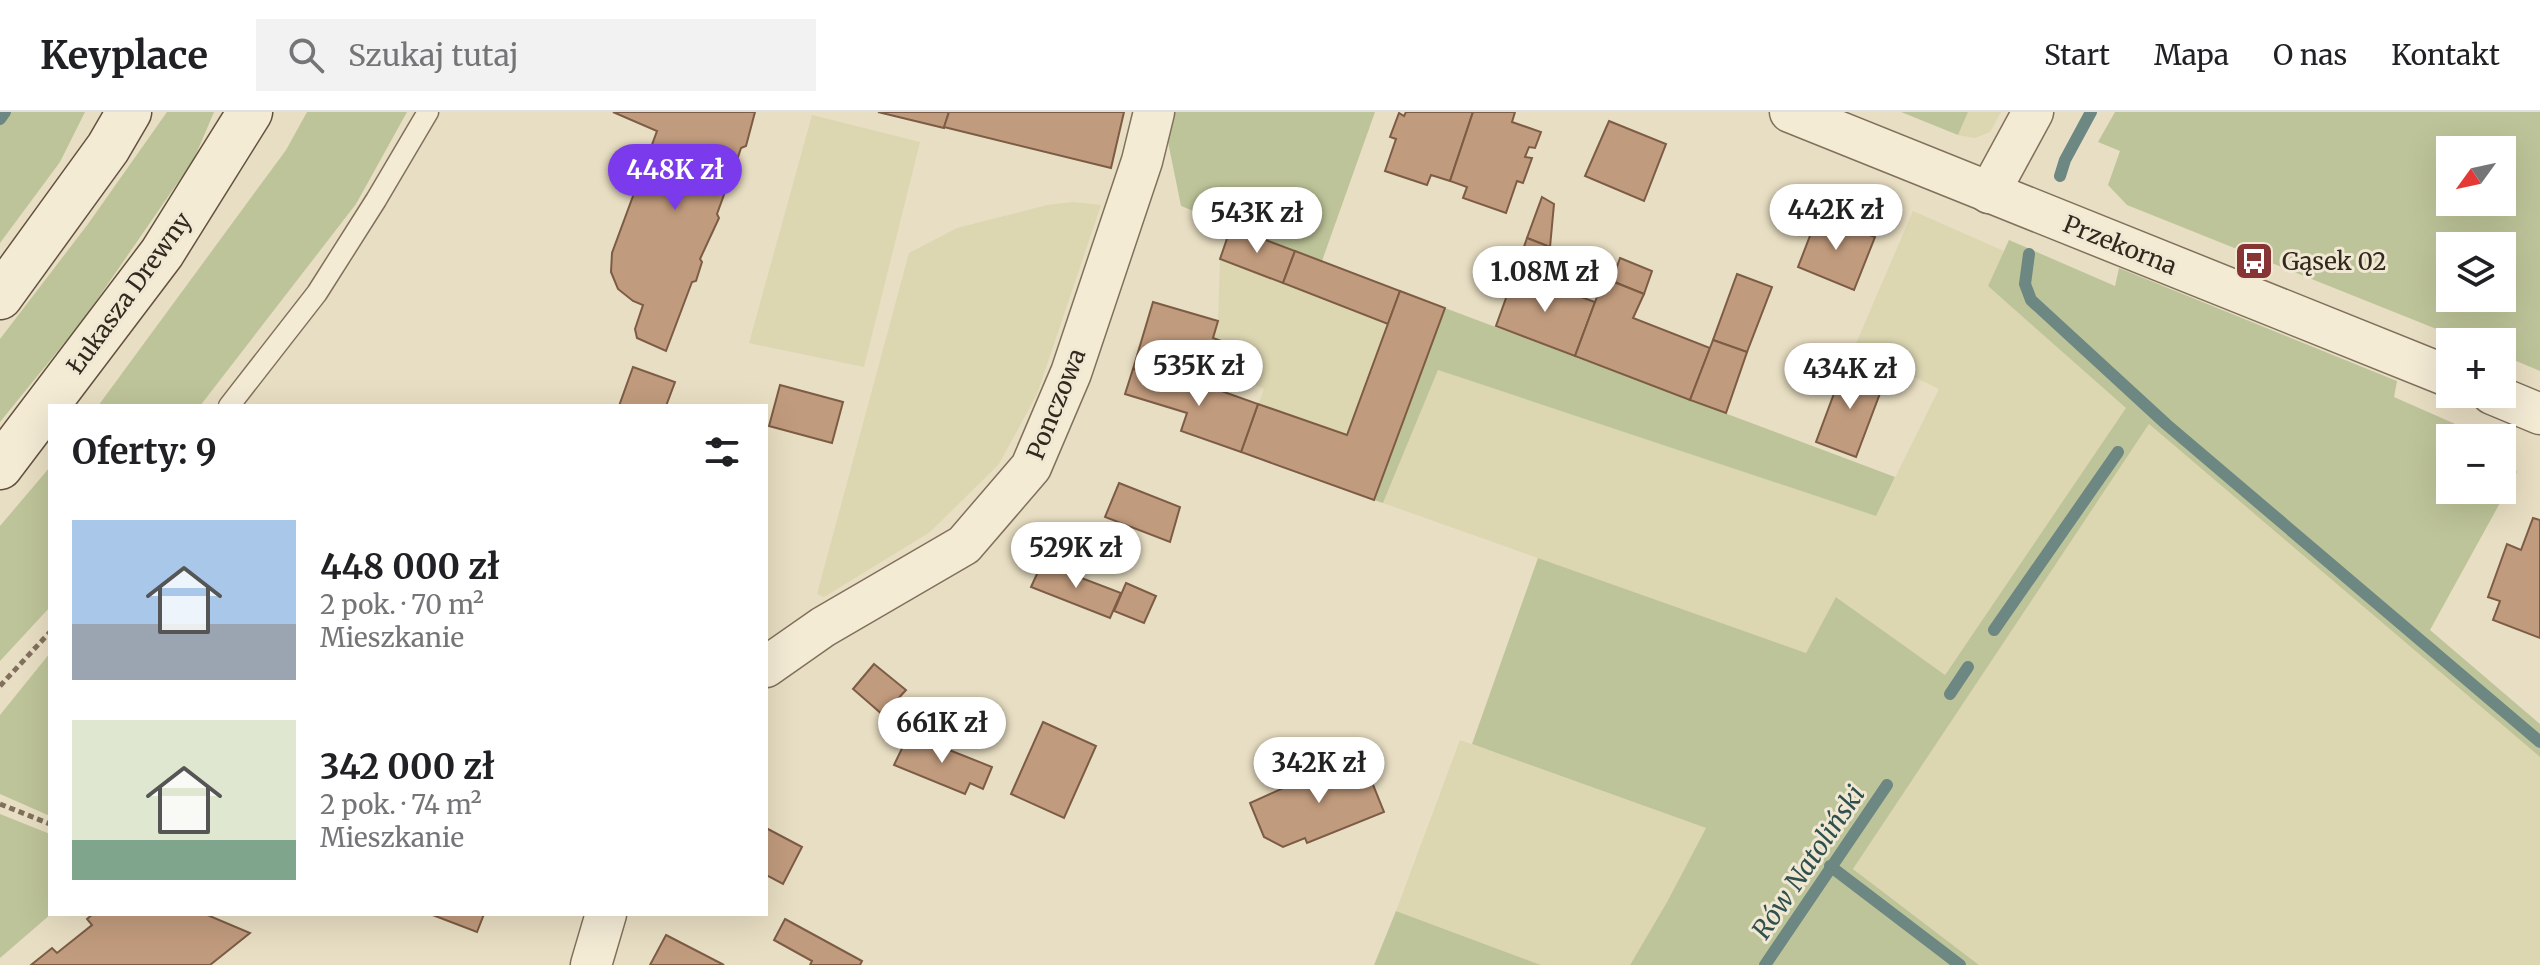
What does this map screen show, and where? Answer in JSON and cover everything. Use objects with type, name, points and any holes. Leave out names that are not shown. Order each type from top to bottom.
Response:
[{"type":"main road","points":[[0,297],[108,148],[129,112]]},
{"type":"main road","name":"Łukasza Drewny","points":[[0,467],[162,253],[250,112]]},
{"type":"street","name":"Ponczowa","points":[[768,666],[823,627],[964,545],[1031,467],[1071,373],[1142,161],[1154,112]]},
{"type":"street","name":"Przekorna","points":[[1790,112],[2436,371]]},
{"type":"street","points":[[1989,193],[2033,112]]},
{"type":"street","points":[[2516,404],[2540,414]]},
{"type":"street","points":[[591,965],[605,916]]},
{"type":"lane","points":[[231,404],[317,293],[428,112]]},
{"type":"path","points":[[0,686],[48,634]]},
{"type":"path","points":[[0,804],[48,823]]},
{"type":"shaded area","points":[[1968,112],[2001,112],[1990,132],[1975,138],[1958,135]]},
{"type":"shaded area","points":[[812,115],[920,142],[864,367],[749,343]]},
{"type":"shaded area","points":[[1073,202],[1101,205],[1037,394],[999,464],[930,532],[824,597],[817,594],[909,253],[957,228],[1047,205]]},
{"type":"shaded area","points":[[1913,211],[2004,251],[1988,286],[2127,408],[1944,676],[1837,597],[1806,653],[1383,503],[1438,370],[1876,516],[1939,389],[1854,348]]},
{"type":"shaded area","points":[[1231,227],[1445,308],[1374,500],[1241,452],[1264,389],[1215,367],[1223,342],[1213,338],[1218,321],[1220,259]]},
{"type":"shaded area","points":[[2149,424],[2540,757],[2540,965],[1979,965],[1853,869]]},
{"type":"shaded area","points":[[1460,740],[1706,828],[1630,965],[1541,965],[1396,911]]},
{"type":"green space","points":[[0,112],[85,112],[60,162],[0,243]]},
{"type":"green space","points":[[167,112],[214,112],[194,159],[83,320],[0,422],[0,339],[88,224]]},
{"type":"green space","points":[[307,112],[407,112],[356,204],[202,404],[99,404],[286,150]]},
{"type":"green space","points":[[1175,112],[1375,112],[1322,261],[1181,206],[1168,142]]},
{"type":"green space","points":[[1901,112],[1968,112],[1958,135]]},
{"type":"green space","points":[[2115,112],[2540,112],[2540,371],[2516,361],[2516,328],[2436,329],[2127,205],[2108,185],[2120,151],[2098,142]]},
{"type":"green space","points":[[2009,240],[2115,286],[2119,268],[2397,381],[2394,397],[2455,424],[2436,424],[2436,504],[2499,504],[2430,630],[2540,724],[2540,757],[2149,424],[1853,869],[1979,965],[1630,965],[1706,828],[1472,744],[1538,558],[1806,653],[1836,597],[1945,675],[2126,408],[1988,286]]},
{"type":"green space","points":[[1445,308],[1895,477],[1876,516],[1438,370],[1383,503],[1374,500]]},
{"type":"green space","points":[[48,469],[48,609],[0,661],[0,526]]},
{"type":"green space","points":[[48,655],[48,815],[0,794],[0,715]]},
{"type":"green space","points":[[0,814],[48,833],[49,916],[0,958]]},
{"type":"green space","points":[[1396,911],[1541,965],[1374,965]]},
{"type":"building","points":[[613,112],[755,112],[746,146],[741,148],[734,169],[736,173],[729,191],[725,192],[717,214],[719,218],[700,259],[702,262],[696,281],[692,282],[666,351],[637,338],[635,329],[643,305],[618,289],[611,272],[612,253],[657,131]]},
{"type":"building","points":[[878,112],[949,112],[944,128]]},
{"type":"building","points":[[949,112],[1124,112],[1111,168],[944,127]]},
{"type":"building","points":[[1406,112],[1473,112],[1450,181],[1431,175],[1427,185],[1385,171],[1396,139],[1390,137],[1399,113],[1404,116]]},
{"type":"building","points":[[1473,112],[1515,112],[1512,122],[1541,132],[1535,148],[1529,147],[1525,157],[1532,158],[1523,183],[1517,181],[1506,213],[1463,198],[1467,187],[1450,181]]},
{"type":"building","points":[[1609,121],[1666,144],[1644,201],[1585,176]]},
{"type":"building","points":[[1542,197],[1554,204],[1550,247],[1527,238]]},
{"type":"building","points":[[1818,215],[1875,237],[1854,290],[1798,267]]},
{"type":"building","points":[[1231,227],[1295,251],[1283,283],[1220,259]]},
{"type":"building","points":[[1527,238],[1550,247],[1537,280],[1515,273]]},
{"type":"building","points":[[1295,251],[1400,291],[1388,324],[1283,283]]},
{"type":"building","points":[[1620,258],[1652,271],[1644,294],[1612,281]]},
{"type":"building","points":[[1515,273],[1595,302],[1575,356],[1496,326]]},
{"type":"building","points":[[1737,274],[1772,287],[1747,352],[1713,340]]},
{"type":"building","points":[[1604,278],[1644,294],[1633,318],[1710,348],[1690,400],[1575,356]]},
{"type":"building","points":[[1400,291],[1445,308],[1374,500],[1241,452],[1258,404],[1347,435]]},
{"type":"building","points":[[1153,302],[1218,321],[1213,338],[1224,342],[1215,367],[1206,364],[1197,389],[1133,369]]},
{"type":"building","points":[[1713,340],[1747,352],[1726,413],[1690,400]]},
{"type":"building","points":[[1845,364],[1885,380],[1856,457],[1816,442]]},
{"type":"building","points":[[633,367],[675,382],[667,404],[620,404]]},
{"type":"building","points":[[1133,369],[1197,389],[1199,383],[1258,404],[1241,452],[1181,431],[1187,413],[1125,394]]},
{"type":"building","points":[[780,385],[843,402],[832,443],[769,426]]},
{"type":"building","points":[[1119,483],[1180,507],[1170,542],[1105,517]]},
{"type":"building","points":[[2533,518],[2540,520],[2540,638],[2493,620],[2500,601],[2488,597],[2507,544],[2521,550]]},
{"type":"building","points":[[1042,563],[1121,593],[1110,618],[1031,587]]},
{"type":"building","points":[[1126,583],[1156,596],[1144,623],[1114,611]]},
{"type":"building","points":[[874,664],[906,690],[883,715],[853,689]]},
{"type":"building","points":[[1043,722],[1096,746],[1064,818],[1011,794]]},
{"type":"building","points":[[909,734],[992,767],[983,789],[970,783],[965,794],[894,765]]},
{"type":"building","points":[[1361,755],[1384,812],[1307,843],[1305,838],[1283,847],[1264,837],[1250,803]]},
{"type":"building","points":[[768,829],[802,847],[783,884],[768,876]]},
{"type":"building","points":[[91,916],[210,916],[250,933],[210,965],[31,965],[52,948],[57,953],[92,925],[87,919]]},
{"type":"building","points":[[435,916],[483,916],[477,932]]},
{"type":"building","points":[[785,919],[862,961],[860,965],[810,965],[812,961],[774,940]]},
{"type":"building","points":[[666,935],[724,965],[650,965]]},
{"type":"waterway","points":[[0,119],[5,112]]},
{"type":"waterway","name":"Rów Natoliński","points":[[2060,176],[2065,160],[2091,112]]},
{"type":"waterway","points":[[2029,254],[2025,284],[2031,300],[2166,424],[2540,742]]},
{"type":"waterway","name":"Rów Natoliński","points":[[1994,630],[2118,452]]},
{"type":"waterway","name":"Rów Natoliński","points":[[1950,694],[1968,667]]},
{"type":"waterway","name":"Rów Natoliński","points":[[1765,965],[1887,785]]},
{"type":"waterway","points":[[1830,866],[1960,965]]},
{"type":"place","name":"Gąsek 02","points":[[2254,261]]}]
